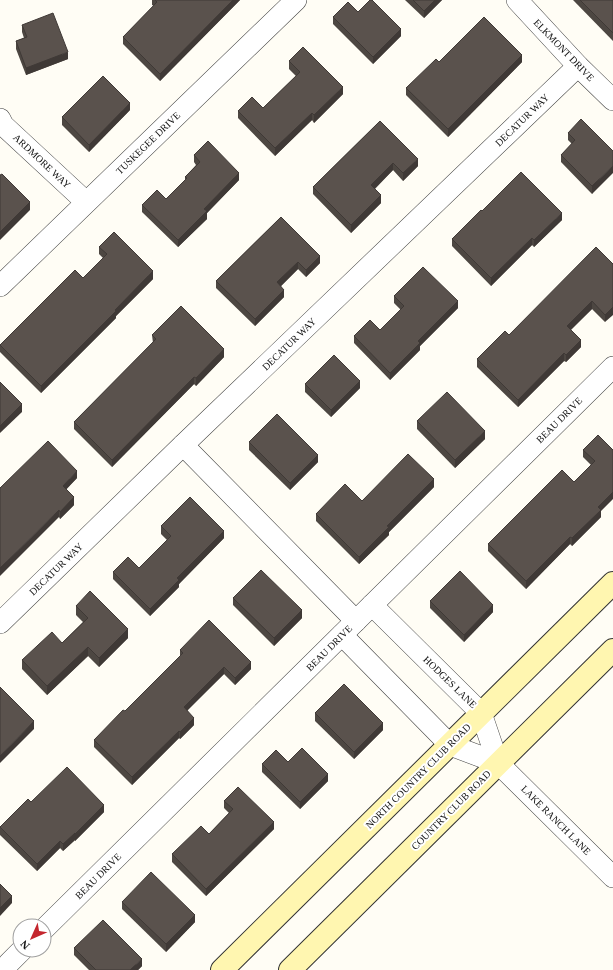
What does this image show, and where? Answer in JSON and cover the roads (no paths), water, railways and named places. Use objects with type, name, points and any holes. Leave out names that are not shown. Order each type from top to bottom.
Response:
[{"type":"main road","name":"NORTH COUNTRY CLUB ROAD","points":[[222,970],[613,583]]},
{"type":"main road","name":"COUNTRY CLUB ROAD","points":[[290,970],[613,650]]},
{"type":"street","name":"TUSKEGEE DRIVE","points":[[0,286],[296,0]]},
{"type":"street","name":"ELKMONT DRIVE","points":[[516,0],[578,66],[613,100]]},
{"type":"street","name":"DECATUR WAY","points":[[0,623],[578,66]]},
{"type":"street","name":"ARDMORE WAY","points":[[0,119],[3,124],[86,202]]},
{"type":"street","name":"BEAU DRIVE","points":[[52,921],[613,367]]},
{"type":"street","points":[[183,445],[349,628],[450,745],[498,763]]},
{"type":"street","name":"HODGES LANE","points":[[372,605],[481,713],[498,763]]},
{"type":"street","name":"LAKE RANCH LANE","points":[[498,763],[613,877]]},
{"type":"street","points":[[2,970],[14,958]]}]
